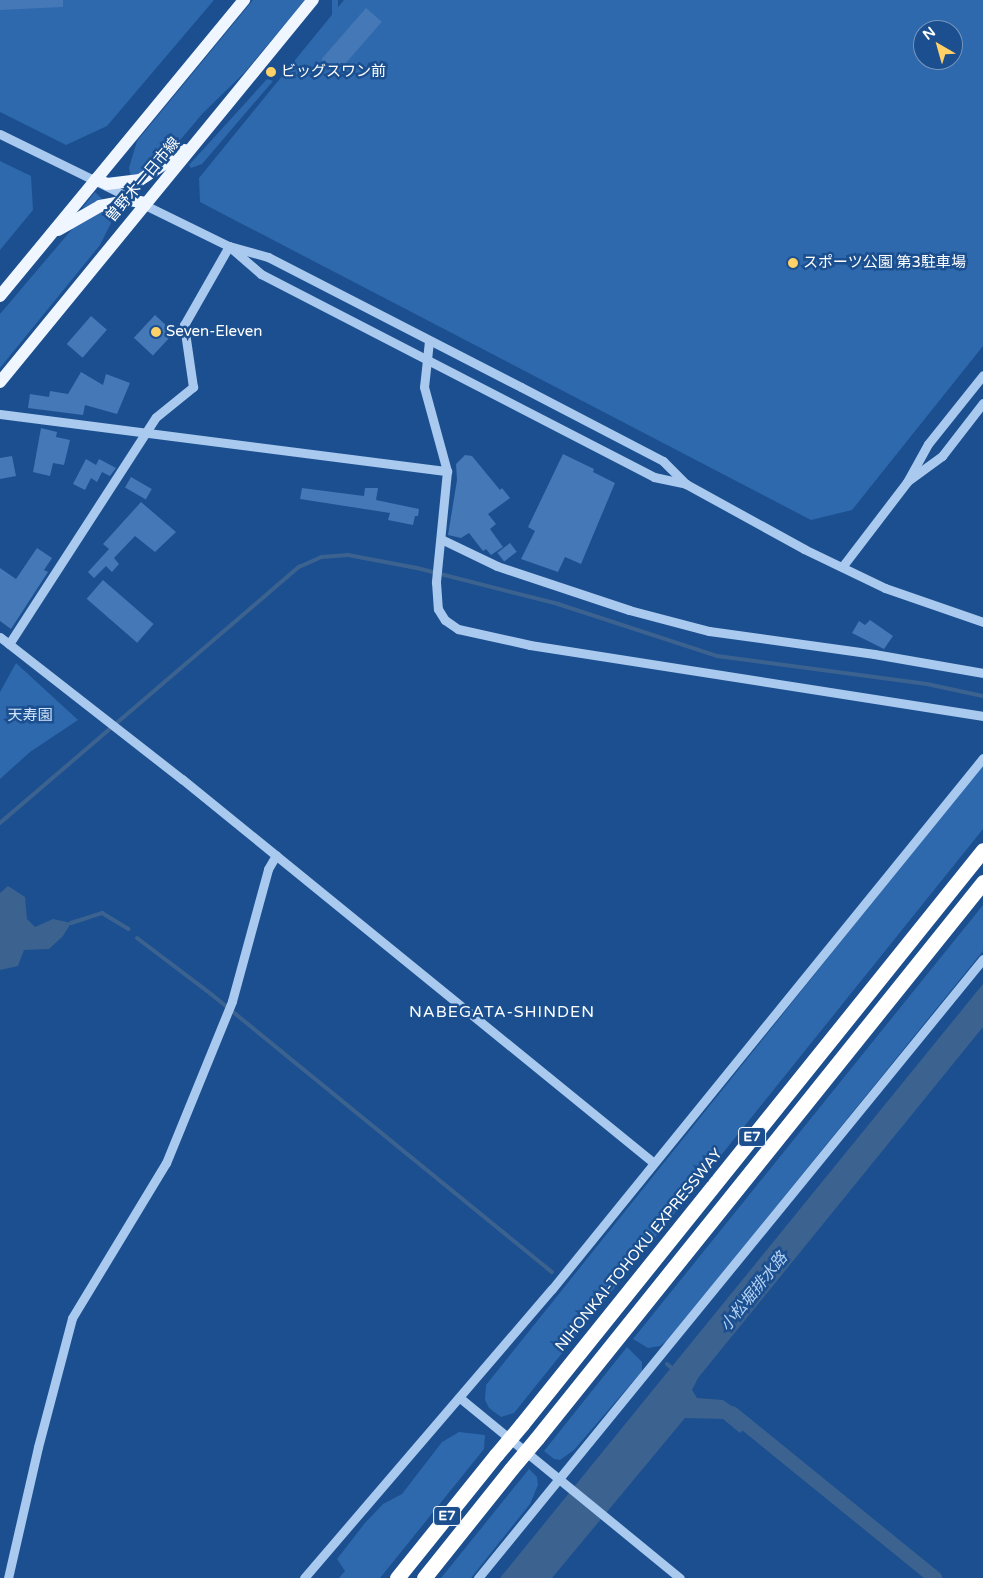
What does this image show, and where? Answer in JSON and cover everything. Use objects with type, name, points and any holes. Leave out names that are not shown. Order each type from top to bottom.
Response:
[{"type":"highway","name":"NIHONKAI-TOHOKU EXPRESSWAY","points":[[397,1578],[983,850]]},
{"type":"highway","name":"E7","points":[[424,1578],[983,882]]},
{"type":"main road","points":[[0,296],[244,0]]},
{"type":"main road","name":"曽野木一日市線","points":[[0,382],[313,0]]},
{"type":"main road","points":[[96,179],[108,184],[140,180],[196,143]]},
{"type":"main road","points":[[52,233],[100,206],[130,200],[145,203]]},
{"type":"street","points":[[0,134],[96,179],[229,246],[268,257],[663,462],[686,484]]},
{"type":"street","points":[[229,246],[260,274],[654,477],[686,484],[885,588],[983,622]]},
{"type":"street","points":[[10,644],[156,417],[193,387],[184,325],[229,246]]},
{"type":"street","points":[[429,341],[424,387],[447,471],[436,582],[438,609],[446,620],[458,629],[550,648],[983,716]]},
{"type":"street","points":[[842,567],[907,482],[928,444],[983,376]]},
{"type":"street","points":[[907,482],[942,456],[983,403]]},
{"type":"street","points":[[0,414],[447,471]]},
{"type":"street","points":[[441,542],[497,566],[629,610],[700,629],[874,654],[983,674]]},
{"type":"street","points":[[0,637],[276,855],[654,1164]]},
{"type":"street","points":[[304,1578],[460,1398],[654,1164],[983,758]]},
{"type":"street","points":[[8,1578],[38,1447],[72,1318],[166,1164],[232,1001],[268,869],[276,855]]},
{"type":"street","points":[[478,1578],[983,959]]},
{"type":"street","points":[[460,1398],[680,1578]]},
{"type":"green space","points":[[0,0],[214,0],[107,126],[66,145],[0,112]]},
{"type":"green space","points":[[253,0],[305,0],[244,73],[203,113],[165,158],[150,171],[131,177],[129,168],[137,141]]},
{"type":"green space","points":[[332,0],[338,0],[338,68],[332,68]]},
{"type":"green space","points":[[344,0],[983,0],[983,346],[852,510],[811,520],[200,202],[199,178]]},
{"type":"green space","points":[[267,79],[273,81],[202,164],[191,168],[189,165]]},
{"type":"green space","points":[[0,161],[31,176],[33,210],[0,250]]},
{"type":"green space","points":[[95,192],[103,200],[83,208],[83,207]]},
{"type":"green space","points":[[106,210],[111,223],[100,245],[0,368],[0,314],[73,228]]},
{"type":"green space","name":"天寿園","points":[[16,663],[78,720],[30,752],[0,779],[0,692]]},
{"type":"green space","points":[[983,764],[983,829],[514,1413],[501,1417],[489,1408],[485,1400],[486,1385]]},
{"type":"green space","points":[[983,905],[983,951],[668,1340],[660,1346],[648,1348],[633,1339]]},
{"type":"green space","points":[[627,1347],[642,1362],[642,1371],[574,1450],[560,1460],[554,1459],[544,1451]]},
{"type":"green space","points":[[459,1432],[485,1435],[484,1449],[380,1578],[339,1578],[345,1571],[337,1559],[365,1523],[383,1504],[402,1494],[442,1442]]},
{"type":"green space","points":[[529,1469],[537,1477],[538,1485],[530,1504],[471,1578],[441,1578]]},
{"type":"water","points":[[8,886],[25,897],[27,919],[35,927],[53,919],[71,923],[63,936],[49,949],[24,950],[18,966],[0,970],[0,893]]},
{"type":"water","name":"小松堀排水路","points":[[983,984],[983,1027],[698,1378],[692,1390],[697,1398],[723,1400],[752,1420],[740,1433],[723,1419],[685,1418],[552,1578],[500,1578]]},
{"type":"building","points":[[0,0],[63,0],[63,7],[0,10]]},
{"type":"building","points":[[366,8],[382,22],[337,73],[321,59]]},
{"type":"building","points":[[155,315],[174,333],[153,355],[134,338]]},
{"type":"building","points":[[91,316],[107,330],[83,358],[67,344]]},
{"type":"building","points":[[81,372],[103,385],[106,374],[130,383],[117,414],[85,405],[83,415],[28,408],[30,394],[49,397],[50,391],[68,394]]},
{"type":"building","points":[[41,428],[57,432],[56,437],[70,440],[64,465],[53,463],[50,476],[33,472]]},
{"type":"building","points":[[563,454],[594,469],[593,472],[615,483],[581,564],[565,557],[558,572],[521,559],[535,531],[528,527]]},
{"type":"building","points":[[465,455],[472,456],[500,490],[502,488],[510,498],[488,514],[496,524],[490,529],[503,547],[491,555],[486,549],[483,551],[469,533],[461,538],[448,535],[457,480],[456,464]]},
{"type":"building","points":[[12,456],[16,476],[0,479],[0,458]]},
{"type":"building","points":[[86,459],[96,465],[99,459],[116,468],[110,476],[102,472],[97,482],[91,478],[85,490],[73,484]]},
{"type":"building","points":[[131,477],[152,489],[146,499],[125,487]]},
{"type":"building","points":[[302,488],[364,496],[365,488],[378,488],[376,500],[419,509],[418,516],[415,516],[413,525],[388,520],[390,513],[300,499]]},
{"type":"building","points":[[141,502],[176,532],[155,552],[135,536],[114,558],[119,564],[112,572],[106,566],[94,578],[88,572],[109,549],[103,544]]},
{"type":"building","points":[[510,543],[517,552],[504,562],[497,553]]},
{"type":"building","points":[[37,548],[52,558],[44,570],[48,572],[11,629],[0,621],[0,568],[16,579]]},
{"type":"building","points":[[103,580],[154,624],[137,643],[87,599]]},
{"type":"building","points":[[870,620],[893,636],[884,649],[852,633],[859,621],[865,625]]},
{"type":"waterway","points":[[0,823],[299,567],[321,557],[348,555],[417,568],[558,604],[717,656],[927,684],[983,696]]},
{"type":"waterway","points":[[71,923],[102,913],[129,929]]},
{"type":"waterway","points":[[137,938],[211,994],[552,1272]]},
{"type":"waterway","points":[[667,1364],[673,1369]]},
{"type":"waterway","points":[[732,1413],[935,1578]]},
{"type":"place","name":"ビッグスワン前","points":[[271,72]]},
{"type":"place","name":"スポーツ公園 第3駐車場","points":[[793,263]]},
{"type":"place","name":"Seven-Eleven","points":[[156,332]]},
{"type":"district","name":"NABEGATA-SHINDEN","points":[[502,1012]]}]
